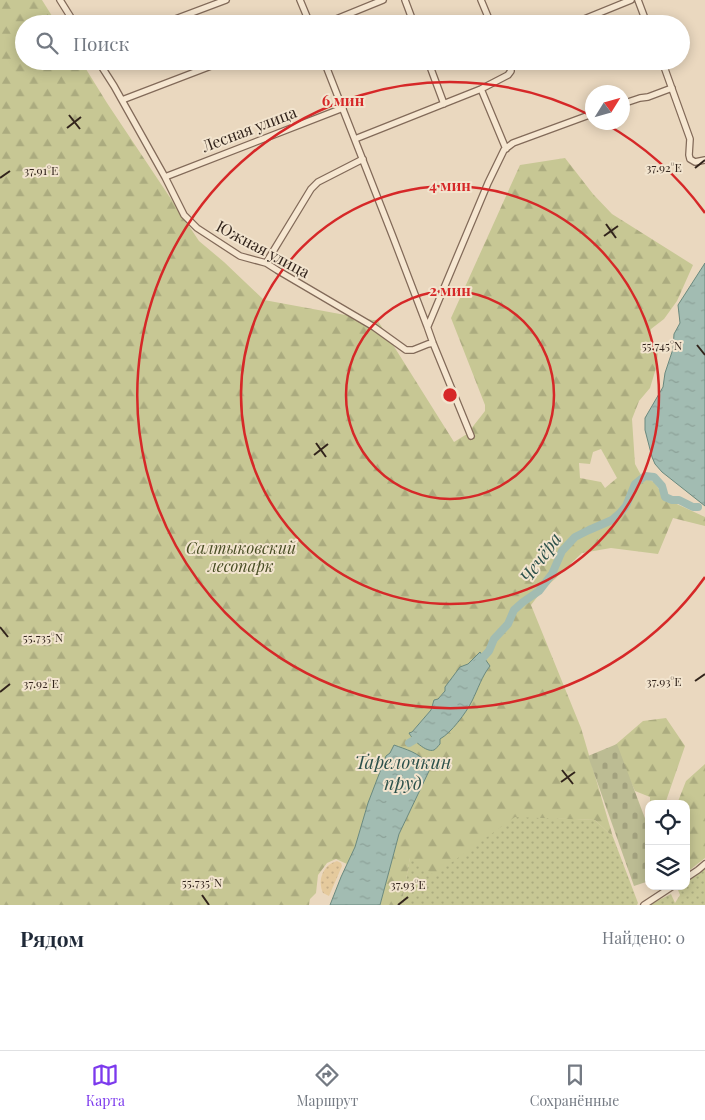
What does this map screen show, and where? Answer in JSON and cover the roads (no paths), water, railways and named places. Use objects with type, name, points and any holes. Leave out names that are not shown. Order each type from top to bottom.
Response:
[{"type":"street","points":[[60,0],[69,15]]},
{"type":"street","points":[[186,15],[226,0]]},
{"type":"street","points":[[300,0],[306,15]]},
{"type":"street","points":[[346,15],[383,0]]},
{"type":"street","points":[[405,0],[411,15]]},
{"type":"street","points":[[481,0],[487,15]]},
{"type":"street","points":[[594,15],[631,0]]},
{"type":"street","points":[[638,0],[644,15]]},
{"type":"street","name":"Южная улица","points":[[104,70],[165,176],[184,215],[197,228],[240,256],[266,262],[374,327],[406,350],[413,350],[433,343]]},
{"type":"street","points":[[122,100],[200,70]]},
{"type":"street","points":[[328,70],[471,436]]},
{"type":"street","points":[[431,70],[444,104]]},
{"type":"street","points":[[355,138],[481,89],[508,75],[511,70]]},
{"type":"street","points":[[665,70],[690,138],[690,159],[695,162],[705,160]]},
{"type":"street","points":[[630,101],[648,98],[672,88]]},
{"type":"street","points":[[481,89],[506,149]]},
{"type":"street","name":"Лесная улица","points":[[165,176],[343,108]]},
{"type":"street","points":[[428,326],[488,182],[504,150],[513,144],[585,117]]},
{"type":"street","points":[[266,262],[311,189],[318,182],[363,159]]},
{"type":"street","points":[[690,875],[705,864]]},
{"type":"street","points":[[644,905],[667,890]]},
{"type":"water","points":[[705,263],[705,506],[662,472],[655,464],[645,430],[645,418],[663,387],[665,373],[673,349],[674,334],[680,323],[678,305]]},
{"type":"water","points":[[480,652],[490,666],[482,678],[469,706],[453,728],[440,739],[440,744],[436,749],[423,748],[409,733],[431,710],[434,700],[438,699],[445,691],[445,687],[460,667],[468,664]]},
{"type":"water","name":"Тарелочкин пруд","points":[[394,745],[420,757],[427,764],[429,771],[399,834],[380,905],[330,905],[355,847],[368,803],[386,756]]},
{"type":"waterway","name":"Чечёра","points":[[477,664],[489,651],[494,639],[508,624],[514,610],[539,591],[552,574],[562,551],[575,537],[612,520],[620,513],[626,506],[635,484],[645,476],[654,477],[662,486],[665,497],[698,507]]},
{"type":"waterway","name":"Чечёра","points":[[409,743],[419,737],[421,733]]},
{"type":"park label","name":"Салтыковский лесопарк","points":[[241,557]]}]
